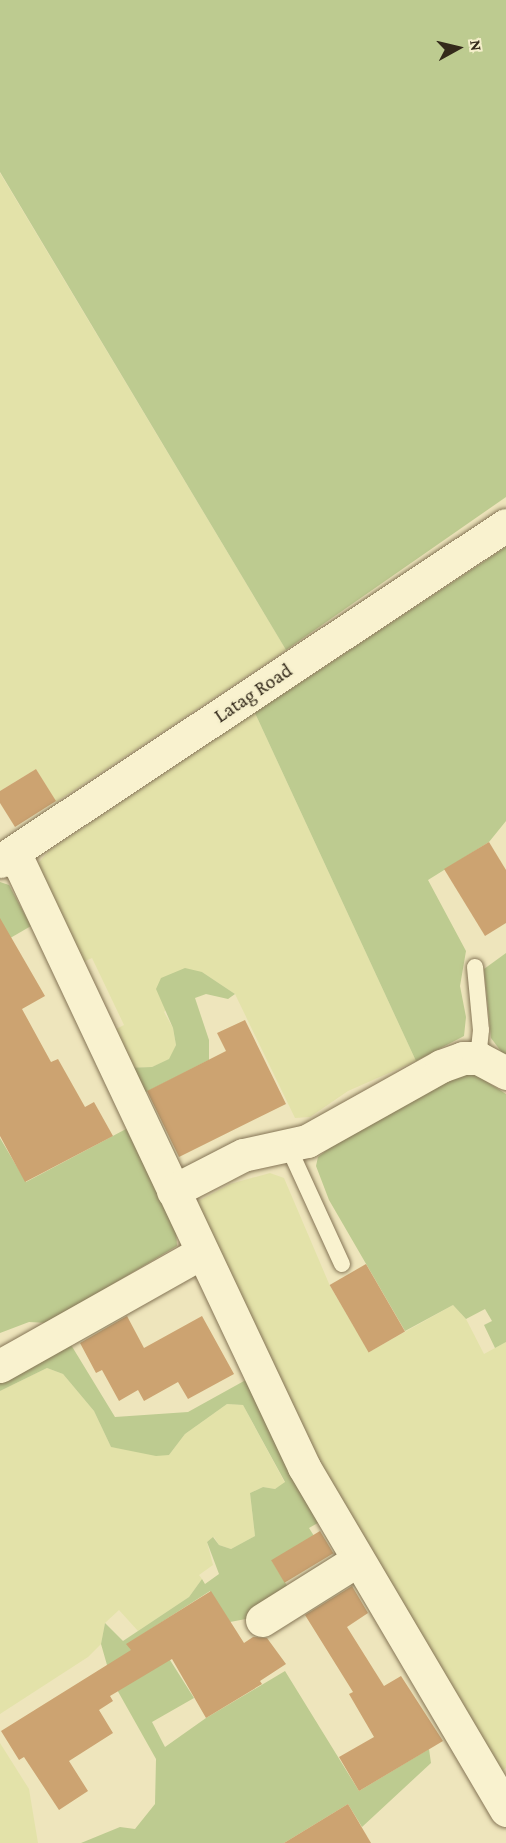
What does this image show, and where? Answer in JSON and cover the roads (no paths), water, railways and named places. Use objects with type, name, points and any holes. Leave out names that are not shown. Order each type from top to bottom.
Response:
[{"type":"street","name":"Latag Road","points":[[7,856],[506,525]]},
{"type":"street","points":[[7,856],[173,1191],[304,1467],[356,1561],[506,1810]]},
{"type":"street","points":[[173,1191],[243,1155],[307,1141],[441,1066],[463,1058],[492,1066]]},
{"type":"street","points":[[0,1366],[202,1252]]},
{"type":"street","points":[[262,1620],[356,1561]]},
{"type":"lane","points":[[475,967],[481,1030],[492,1066]]},
{"type":"lane","points":[[287,1144],[342,1264]]}]
